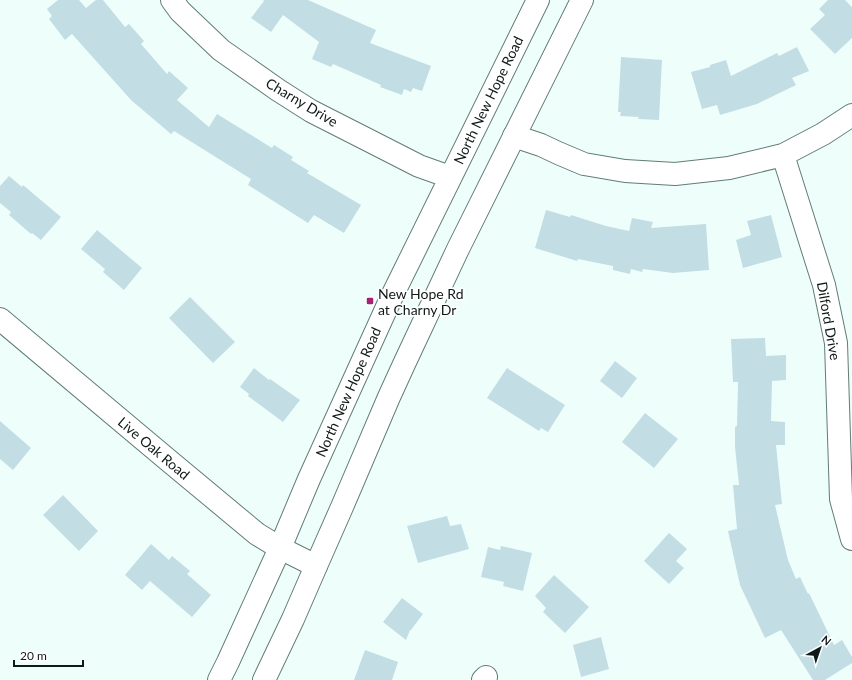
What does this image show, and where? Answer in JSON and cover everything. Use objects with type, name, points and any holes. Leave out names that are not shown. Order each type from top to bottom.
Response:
[{"type":"main road","name":"Charny Drive","points":[[172,0],[180,10],[221,50],[278,90],[311,111],[419,166],[450,178]]},
{"type":"main road","name":"North New Hope Road","points":[[218,680],[228,662],[280,548],[312,472],[392,296],[538,0]]},
{"type":"main road","points":[[264,680],[293,619],[389,397],[458,249],[582,0]]},
{"type":"main road","points":[[514,136],[541,145],[584,164],[625,171],[675,174],[729,168],[783,155],[823,134],[852,115]]},
{"type":"main road","name":"Dilford Drive","points":[[783,155],[824,285],[836,343],[841,499],[852,539]]},
{"type":"main road","name":"Live Oak Road","points":[[0,319],[257,534],[280,548],[316,566]]},
{"type":"building","points":[[58,0],[79,0],[86,8],[96,0],[103,0],[125,27],[129,24],[144,41],[141,44],[167,74],[169,71],[188,88],[177,100],[209,127],[217,114],[272,148],[274,145],[293,157],[291,160],[309,171],[307,173],[361,205],[344,233],[314,215],[308,223],[248,185],[251,179],[174,131],[171,134],[131,100],[72,34],[65,40],[49,19],[52,16],[47,9]]},
{"type":"building","points":[[263,0],[308,0],[376,30],[370,43],[431,66],[422,91],[413,88],[411,92],[404,89],[402,95],[380,87],[381,85],[333,64],[331,67],[312,59],[319,42],[283,15],[271,32],[251,18],[264,1]]},
{"type":"building","points":[[828,0],[845,0],[852,7],[852,38],[835,54],[810,29],[825,15],[819,9]]},
{"type":"building","points":[[797,47],[809,71],[792,78],[796,85],[757,104],[720,115],[717,105],[702,109],[691,72],[710,67],[710,65],[726,60],[731,76],[777,53],[779,56]]},
{"type":"building","points":[[621,57],[662,60],[659,120],[620,116],[621,112],[618,112]]},
{"type":"building","points":[[9,176],[22,187],[23,185],[61,217],[41,240],[32,233],[31,234],[9,215],[11,212],[0,203],[0,186]]},
{"type":"building","points":[[546,210],[570,217],[571,215],[606,226],[629,231],[632,218],[653,222],[651,228],[706,224],[709,270],[673,273],[643,269],[642,272],[631,269],[630,274],[613,270],[613,266],[578,259],[577,261],[535,248]]},
{"type":"building","points":[[771,215],[782,257],[743,268],[736,240],[751,235],[747,221]]},
{"type":"building","points":[[97,230],[142,268],[124,290],[103,272],[105,269],[81,249]]},
{"type":"building","points":[[190,297],[235,342],[213,363],[169,318]]},
{"type":"building","points":[[765,338],[766,356],[786,355],[786,380],[772,381],[771,421],[785,422],[785,445],[776,445],[782,504],[775,505],[788,560],[796,579],[800,577],[808,594],[809,593],[834,645],[842,640],[852,657],[852,663],[825,680],[813,680],[781,630],[765,638],[740,585],[728,531],[737,529],[733,485],[739,485],[735,447],[738,382],[733,382],[731,339]]},
{"type":"building","points":[[615,361],[637,378],[622,398],[600,381]]},
{"type":"building","points":[[254,368],[269,380],[270,379],[300,400],[283,422],[248,396],[249,394],[240,387]]},
{"type":"building","points":[[507,368],[565,405],[548,432],[541,428],[539,431],[487,398]]},
{"type":"building","points":[[645,413],[678,439],[654,468],[622,442]]},
{"type":"building","points":[[0,421],[31,448],[13,470],[0,459]]},
{"type":"building","points":[[63,495],[98,531],[79,551],[43,515]]},
{"type":"building","points":[[447,516],[450,526],[461,524],[469,549],[418,563],[407,526]]},
{"type":"building","points":[[669,533],[687,549],[676,561],[684,568],[669,584],[644,561]]},
{"type":"building","points":[[151,544],[169,560],[172,556],[190,571],[187,574],[211,595],[192,617],[150,581],[142,590],[125,575]]},
{"type":"building","points":[[501,546],[532,553],[523,591],[503,586],[504,582],[481,577],[488,547],[500,550]]},
{"type":"building","points":[[554,575],[589,607],[565,633],[543,612],[546,608],[535,596]]},
{"type":"building","points":[[402,598],[423,614],[410,630],[406,640],[383,622]]},
{"type":"building","points":[[601,637],[609,669],[581,677],[573,645]]},
{"type":"building","points":[[365,650],[398,662],[392,680],[354,680]]},
{"type":"place","name":"New Hope Rd at Charny Dr","points":[[370,301]]}]
